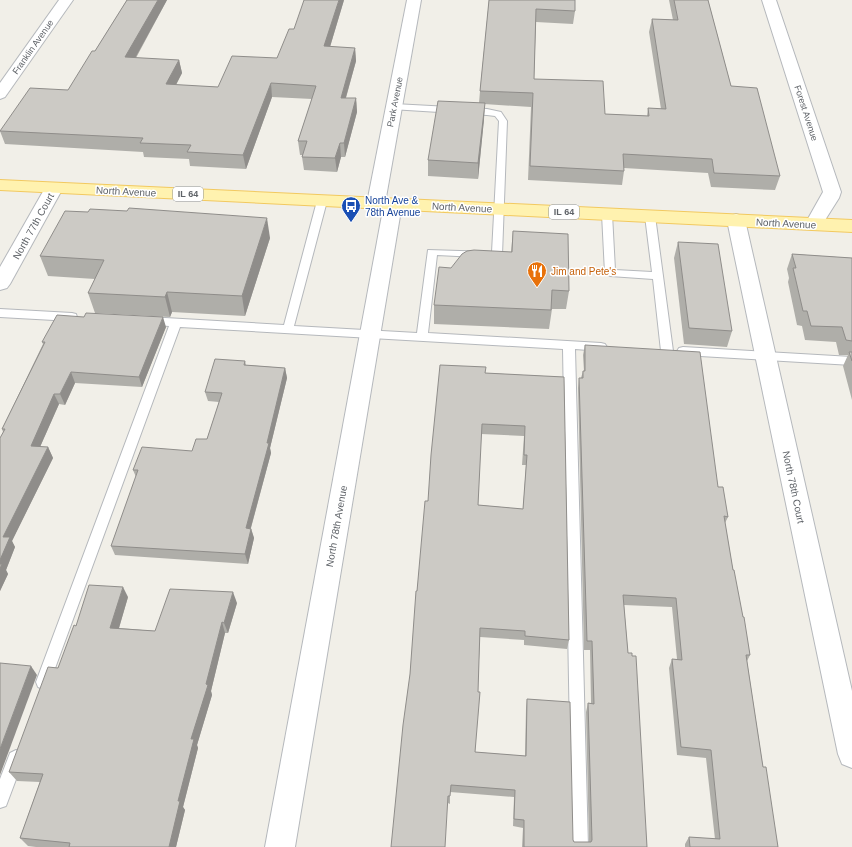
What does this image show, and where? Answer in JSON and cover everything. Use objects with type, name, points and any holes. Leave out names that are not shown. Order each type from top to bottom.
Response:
[{"type":"main road","name":"North Avenue","points":[[0,185],[852,226]]},
{"type":"street","name":"Franklin Avenue","points":[[0,94],[66,0]]},
{"type":"street","name":"Park Avenue","points":[[384,204],[394,107],[414,0]]},
{"type":"street","name":"Forest Avenue","points":[[769,0],[832,192],[814,224]]},
{"type":"street","name":"North 77th Court","points":[[0,284],[54,188]]},
{"type":"street","name":"North 78th Avenue","points":[[280,847],[370,334],[384,204]]},
{"type":"street","name":"North 78th Court","points":[[736,220],[852,754]]},
{"type":"lane","points":[[394,107],[470,110],[498,114],[503,121],[498,255],[432,252],[422,337]]},
{"type":"lane","points":[[288,329],[322,201]]},
{"type":"lane","points":[[607,214],[610,273],[657,276]]},
{"type":"lane","points":[[650,216],[663,350],[852,361]]},
{"type":"lane","points":[[0,313],[84,317]]},
{"type":"lane","points":[[138,320],[614,348]]},
{"type":"lane","points":[[39,695],[176,322]]},
{"type":"lane","points":[[569,345],[580,847]]},
{"type":"lane","points":[[0,800],[19,748]]},
{"type":"building","points":[[127,0],[158,0],[125,57],[179,60],[166,84],[218,87],[232,56],[277,58],[289,29],[294,29],[304,0],[339,0],[324,46],[355,48],[341,98],[356,98],[344,143],[340,143],[335,158],[302,157],[307,141],[298,141],[316,86],[271,83],[243,155],[187,152],[191,145],[140,143],[143,138],[0,131],[30,88],[68,90],[92,51],[95,51]]},
{"type":"building","points":[[489,0],[575,0],[575,11],[536,9],[534,79],[603,81],[605,114],[649,116],[648,108],[666,109],[652,19],[678,20],[674,0],[708,0],[731,86],[757,88],[780,176],[714,173],[712,159],[623,154],[624,171],[530,166],[533,93],[480,91]]},
{"type":"building","points":[[438,101],[485,103],[478,163],[428,160]]},
{"type":"building","points":[[129,208],[267,218],[242,296],[167,292],[165,297],[88,293],[104,260],[40,256],[65,211],[88,212],[90,209],[127,211]]},
{"type":"building","points":[[513,231],[568,234],[569,291],[552,290],[551,310],[434,305],[439,267],[451,268],[462,254],[467,251],[512,252]]},
{"type":"building","points":[[678,242],[718,244],[732,331],[689,328]]},
{"type":"building","points":[[792,254],[852,258],[852,341],[846,340],[842,327],[811,326],[807,311],[803,311],[793,268],[796,268]]},
{"type":"building","points":[[86,313],[163,317],[139,377],[71,372],[60,394],[54,394],[31,446],[48,447],[3,537],[10,537],[0,560],[0,438],[5,429],[2,429],[45,342],[42,342],[57,315],[84,317]]},
{"type":"building","points":[[585,345],[700,352],[718,487],[723,487],[728,517],[724,516],[733,570],[744,617],[750,655],[746,655],[763,767],[766,767],[778,847],[690,847],[689,837],[720,839],[711,750],[681,747],[672,659],[682,660],[676,598],[623,595],[628,653],[632,653],[632,656],[636,656],[647,847],[524,847],[524,820],[514,819],[515,790],[451,785],[450,796],[448,796],[445,847],[391,847],[403,725],[410,674],[425,501],[428,501],[440,365],[486,367],[485,373],[564,377],[569,640],[525,636],[525,631],[480,628],[478,692],[480,692],[475,752],[526,756],[527,699],[570,702],[573,840],[574,842],[591,842],[592,840],[588,703],[594,704],[592,641],[587,641],[579,378],[583,378],[583,371],[585,371]],"holes":[[[482,424],[525,426],[524,455],[527,455],[523,509],[478,505]]]},
{"type":"building","points":[[849,352],[852,352],[852,361]]},
{"type":"building","points":[[215,359],[245,361],[244,365],[285,368],[267,443],[269,443],[246,528],[251,529],[245,554],[111,546],[138,470],[133,470],[142,447],[192,451],[196,439],[207,439],[222,393],[205,392]]},
{"type":"building","points":[[89,585],[123,587],[110,628],[155,631],[170,589],[233,592],[224,623],[222,622],[206,684],[208,685],[191,739],[194,739],[178,801],[180,801],[169,847],[69,847],[70,843],[20,838],[43,774],[9,772],[48,667],[58,668],[74,625],[76,626]]},
{"type":"building","points":[[0,663],[31,666],[0,749]]},
{"type":"place","name":"North Ave & 78th Avenue","points":[[351,223]]},
{"type":"place","name":"Jim and Pete's","points":[[537,288]]}]
